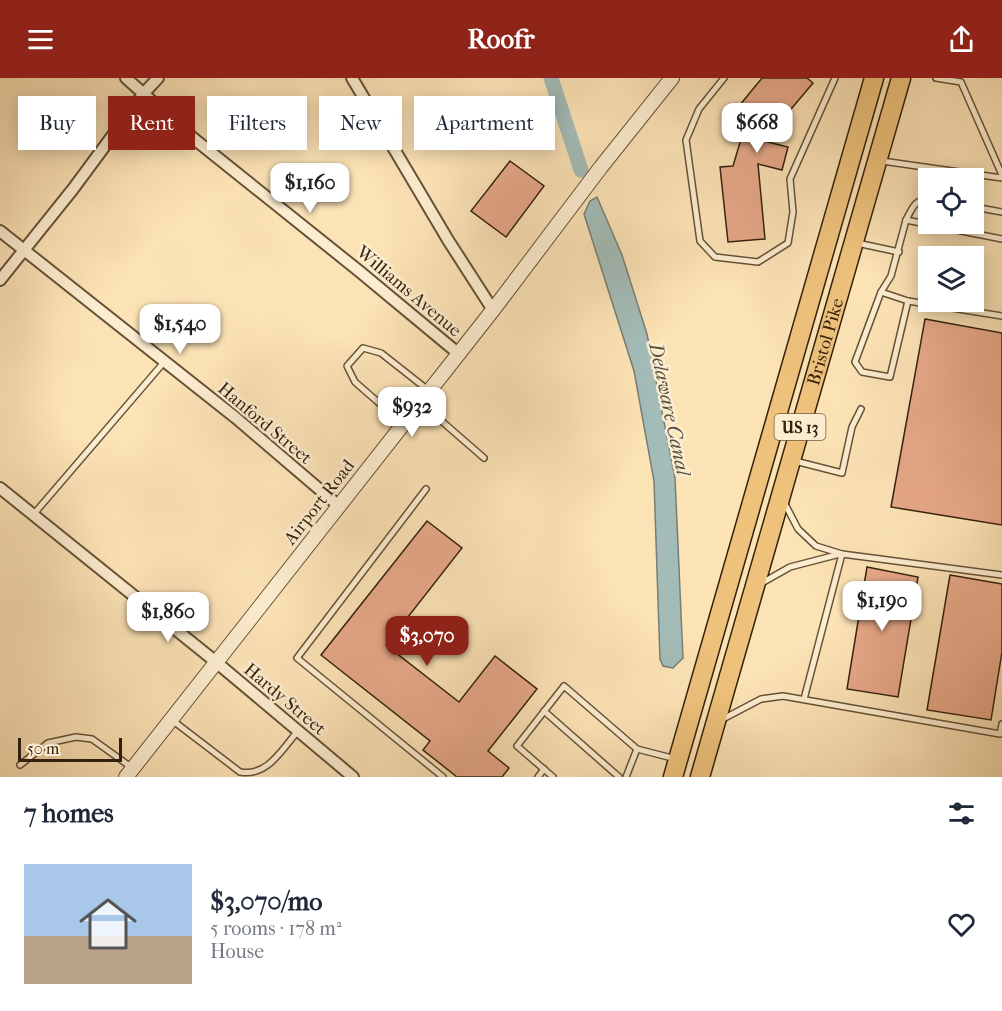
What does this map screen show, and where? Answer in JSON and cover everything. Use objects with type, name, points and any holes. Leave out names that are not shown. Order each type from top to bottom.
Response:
[{"type":"highway","name":"Bristol Pike","points":[[673,777],[873,78]]},
{"type":"highway","name":"Bristol Pike","points":[[700,777],[901,78]]},
{"type":"street","name":"Williams Avenue","points":[[126,78],[193,138],[459,354]]},
{"type":"street","points":[[0,280],[158,78]]},
{"type":"street","points":[[352,78],[448,240],[493,310]]},
{"type":"street","name":"Airport Road","points":[[129,772],[459,354],[601,167],[672,78]]},
{"type":"street","name":"Hanford Street","points":[[0,231],[236,418],[339,506]]},
{"type":"street","name":"Hardy Street","points":[[0,488],[216,662],[353,777]]},
{"type":"lane","points":[[724,78],[699,109],[686,140],[700,241],[715,257],[758,262],[788,243],[793,212],[790,179],[835,78]]},
{"type":"lane","points":[[936,78],[961,80],[1002,177]]},
{"type":"lane","points":[[877,160],[1002,177]]},
{"type":"lane","points":[[908,301],[890,377],[862,372],[855,362],[881,292],[891,276],[906,220],[918,200]]},
{"type":"lane","points":[[984,209],[1002,212]]},
{"type":"lane","points":[[906,220],[1002,239]]},
{"type":"lane","points":[[853,243],[899,252]]},
{"type":"lane","points":[[881,292],[908,301],[1002,316]]},
{"type":"lane","points":[[403,424],[355,382],[347,366],[363,348],[381,353],[484,458]]},
{"type":"lane","points":[[33,515],[165,361]]},
{"type":"lane","points":[[791,460],[842,473],[852,427],[861,409]]},
{"type":"lane","points":[[426,489],[297,658],[443,777]]},
{"type":"lane","points":[[782,492],[791,519],[806,538],[816,546],[842,554],[1002,574]]},
{"type":"lane","points":[[754,589],[790,567],[842,554]]},
{"type":"lane","points":[[804,699],[842,554]]},
{"type":"lane","points":[[553,777],[517,746],[564,686],[637,749],[678,759]]},
{"type":"lane","points":[[716,723],[761,699],[783,696],[1000,734],[1002,724]]},
{"type":"lane","points":[[544,711],[619,777]]},
{"type":"lane","points":[[171,719],[239,774],[263,769],[271,763],[298,731]]},
{"type":"lane","points":[[20,765],[48,743],[76,737],[92,739],[129,772]]},
{"type":"lane","points":[[626,777],[637,749]]},
{"type":"lane","points":[[538,777],[544,769]]},
{"type":"water","points":[[597,197],[622,255],[647,334],[675,478],[683,658],[673,668],[663,666],[660,659],[654,481],[634,371],[584,214],[590,201]]},
{"type":"building","points":[[762,78],[807,78],[813,83],[764,141],[788,147],[782,170],[758,164],[765,239],[728,242],[720,167],[733,166],[744,129],[730,117]]},
{"type":"building","points":[[510,161],[544,186],[506,237],[471,211]]},
{"type":"building","points":[[925,319],[1002,333],[1002,525],[891,507]]},
{"type":"building","points":[[427,521],[462,548],[386,645],[459,702],[495,656],[537,689],[488,751],[509,768],[502,777],[457,777],[423,750],[430,741],[321,655]]},
{"type":"building","points":[[867,567],[918,577],[898,697],[847,689]]},
{"type":"building","points":[[950,575],[1002,584],[1002,652],[991,720],[927,710]]},
{"type":"waterway","name":"Delaware Canal","points":[[551,78],[581,170]]}]
